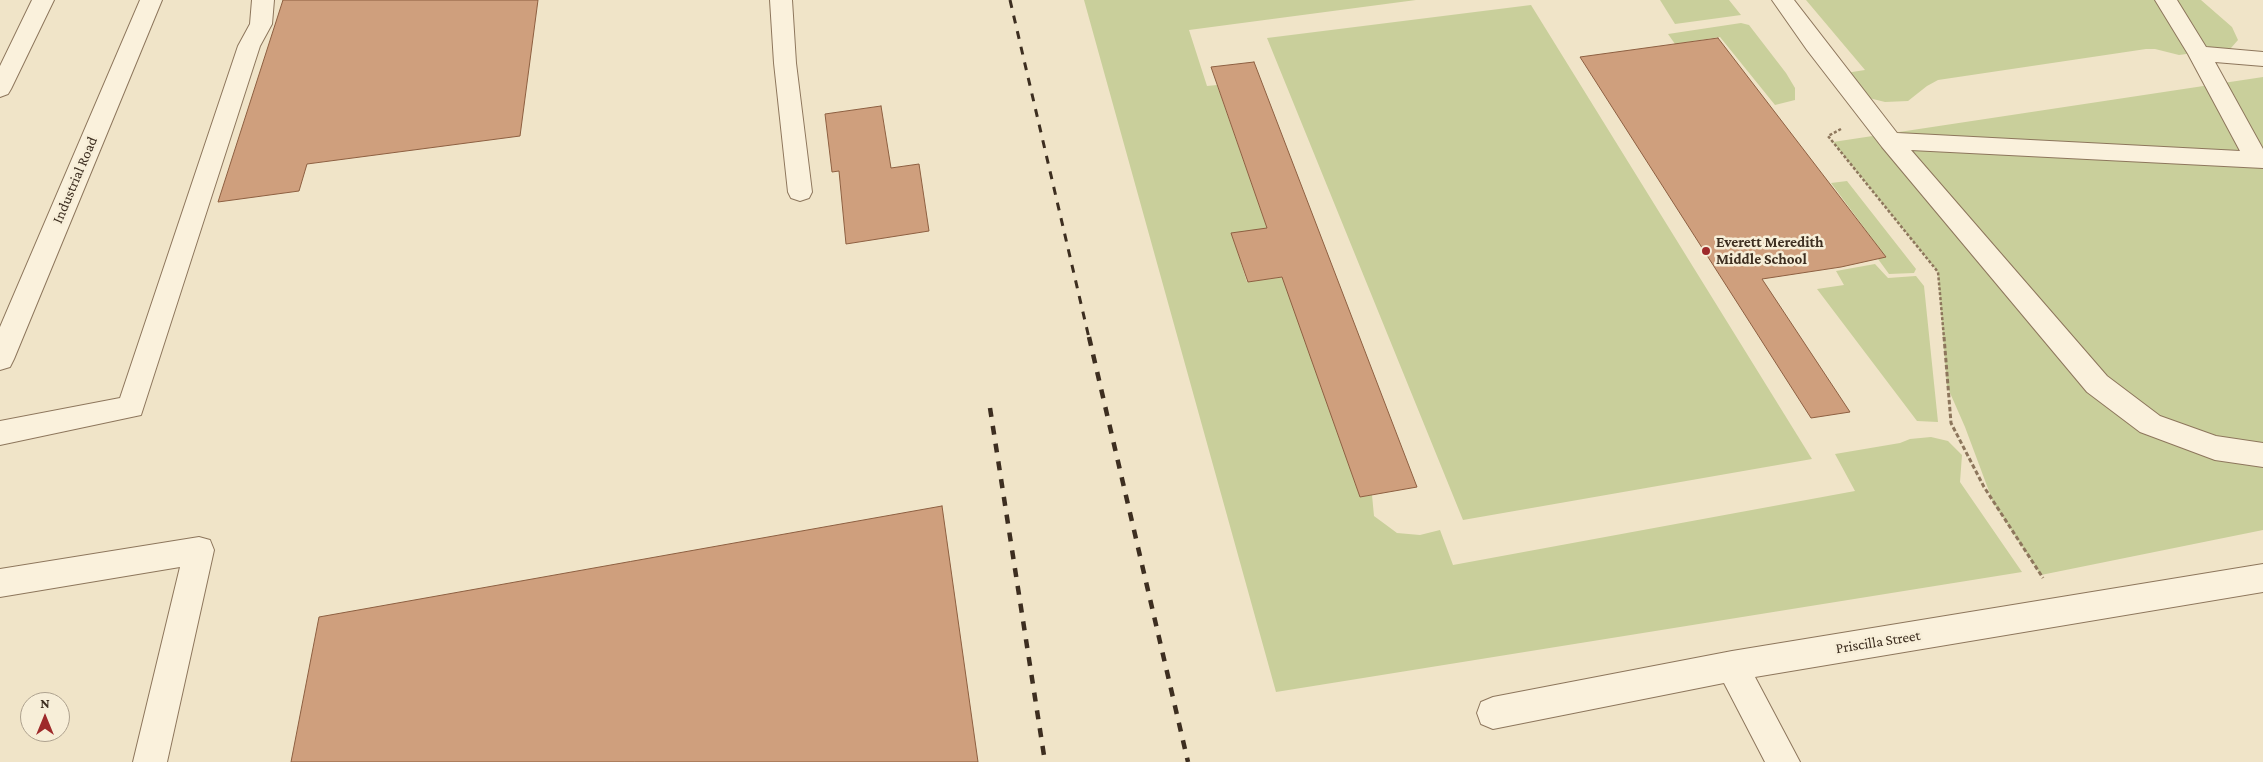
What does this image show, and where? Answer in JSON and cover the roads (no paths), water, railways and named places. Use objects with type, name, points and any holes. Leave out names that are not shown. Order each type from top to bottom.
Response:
[{"type":"street","points":[[0,88],[43,0]]},
{"type":"street","name":"Industrial Road","points":[[0,359],[151,0]]},
{"type":"street","points":[[0,432],[131,407],[249,46],[261,24],[263,0]]},
{"type":"street","points":[[781,0],[785,63],[800,192]]},
{"type":"street","points":[[1782,0],[1868,115],[2098,384],[2150,424],[2215,448],[2263,454]]},
{"type":"street","points":[[2166,0],[2200,54],[2260,160]]},
{"type":"street","points":[[2200,54],[2262,60]]},
{"type":"street","points":[[1890,141],[2260,160]]},
{"type":"street","points":[[0,583],[199,550],[150,762]]},
{"type":"street","name":"Priscilla Street","points":[[1494,713],[1732,666],[2263,578]]},
{"type":"street","points":[[1732,666],[1783,762]]},
{"type":"railway","points":[[1010,0],[1089,338]]},
{"type":"railway","points":[[1089,337],[1188,762]]},
{"type":"railway","points":[[990,408],[1045,762]]},
{"type":"place","name":"Everett Meredith Middle School","points":[[1706,251]]}]
